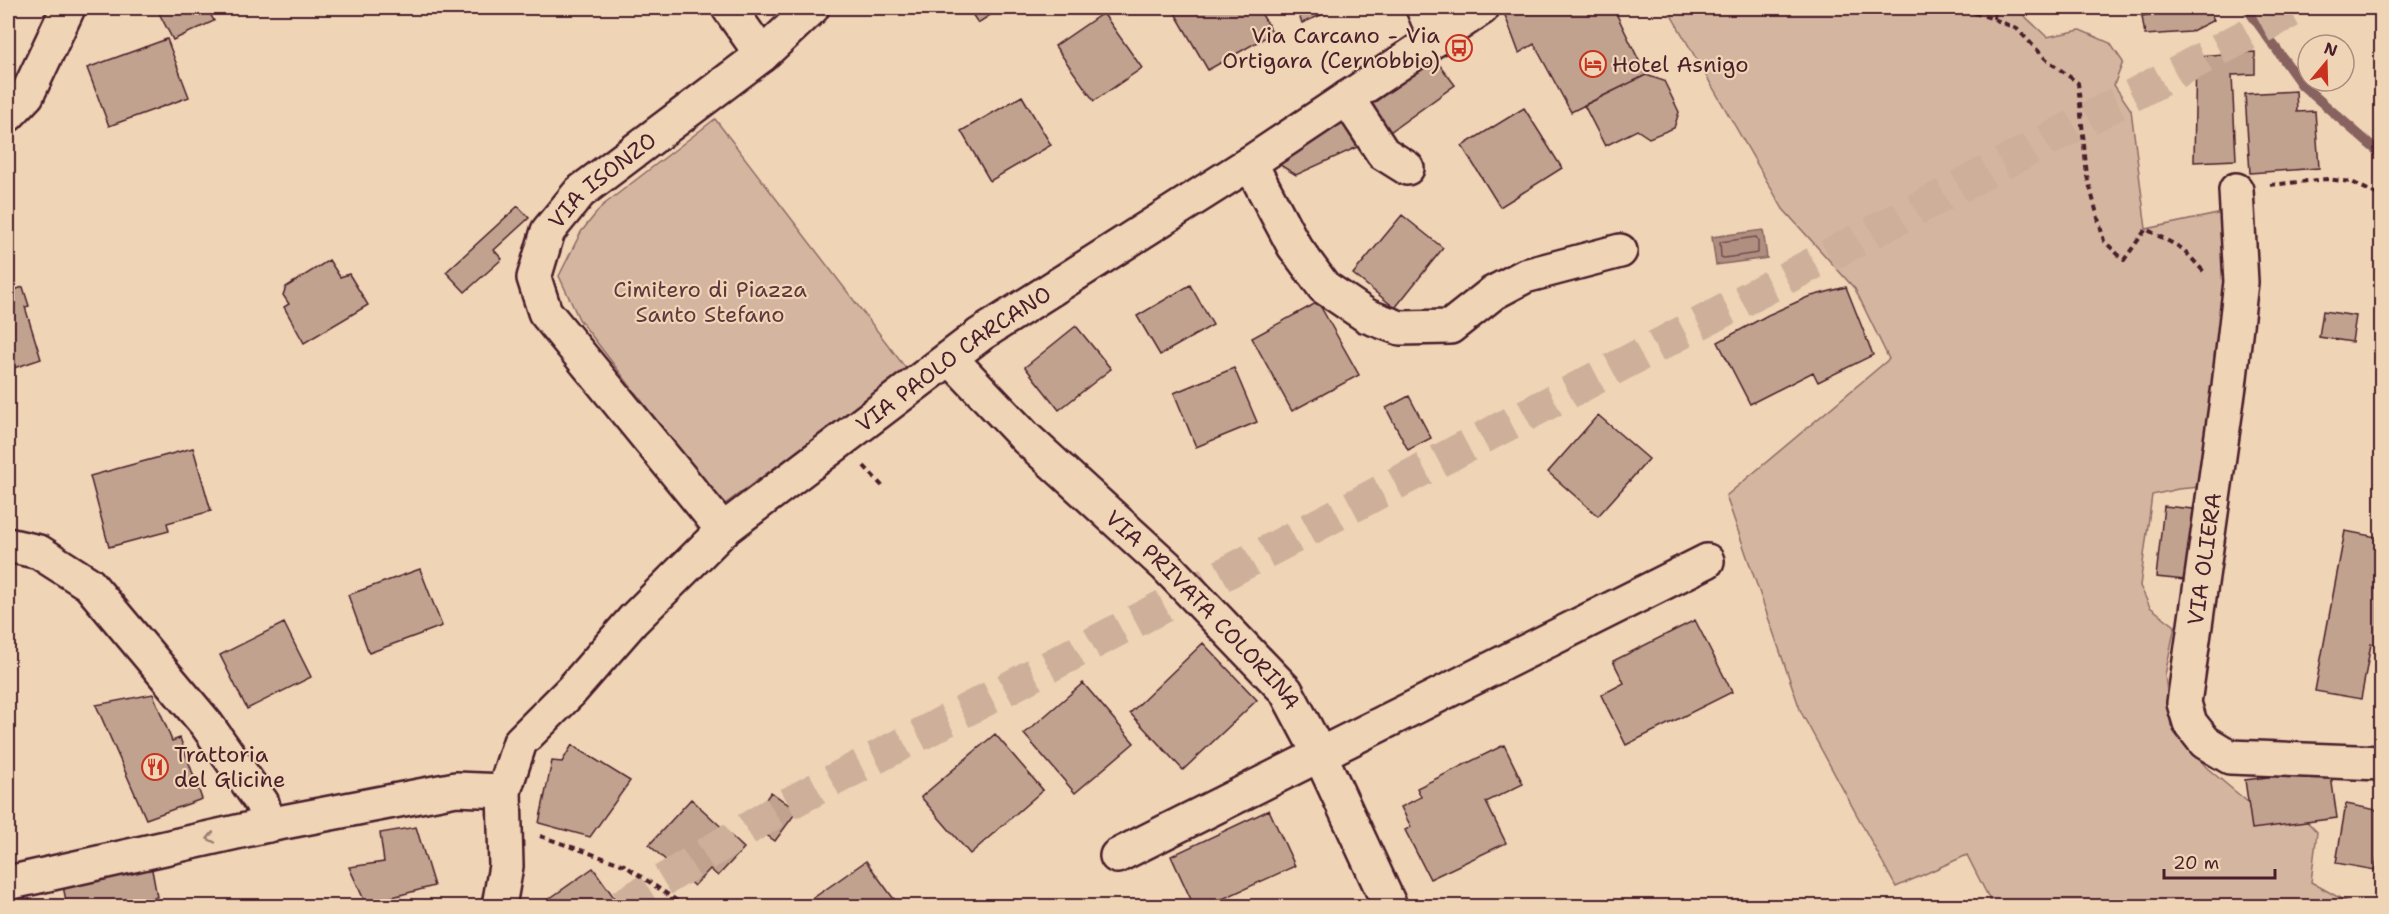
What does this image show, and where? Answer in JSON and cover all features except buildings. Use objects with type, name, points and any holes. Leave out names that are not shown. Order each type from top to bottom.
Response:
[{"type":"street","points":[[8,115],[27,95],[68,8]]},
{"type":"street","points":[[729,8],[762,55]]},
{"type":"street","name":"VIA ISONZO","points":[[723,530],[545,312],[534,278],[548,231],[580,192],[762,55],[812,8]]},
{"type":"street","points":[[1423,8],[1436,39]]},
{"type":"street","name":"VIA PAOLO CARCANO","points":[[499,906],[506,866],[504,791],[520,742],[571,691],[633,620],[723,530],[981,334],[1250,163],[1482,8]]},
{"type":"street","points":[[1347,98],[1383,153],[1407,168]]},
{"type":"street","points":[[1250,163],[1294,246],[1324,287],[1367,316],[1400,328],[1450,327],[1493,293],[1525,276],[1620,251]]},
{"type":"street","name":"VIA OLIERA","points":[[2236,190],[2241,282],[2229,387],[2184,703],[2190,723],[2205,742],[2230,757],[2382,763]]},
{"type":"street","name":"VIA PRIVATA COLORINA","points":[[951,359],[1026,438],[1166,566],[1286,691],[1320,755],[1390,906]]},
{"type":"street","points":[[8,546],[39,552],[89,584],[207,725],[262,803],[268,825]]},
{"type":"street","points":[[1117,856],[1707,561]]},
{"type":"street","points":[[8,883],[268,825],[456,789],[504,791]]},
{"type":"path","points":[[1965,8],[2017,29],[2046,59],[2078,83],[2087,176],[2104,241],[2124,260],[2146,230],[2183,249],[2207,276]]},
{"type":"path","points":[[1994,19],[1995,8]]},
{"type":"path","points":[[2236,190],[2327,179],[2352,182],[2382,197]]},
{"type":"path","points":[[505,824],[624,865],[682,904]]},
{"type":"green space","points":[[1667,8],[2016,8],[2047,37],[2080,30],[2110,43],[2123,62],[2114,85],[2131,110],[2146,229],[2232,211],[2241,282],[2200,487],[2152,495],[2140,586],[2150,607],[2175,626],[2165,675],[2171,726],[2207,768],[2255,808],[2287,801],[2317,832],[2311,882],[2354,906],[1993,906],[1967,855],[1896,887],[1801,712],[1726,496],[1889,359],[1855,289],[1783,209]]},
{"type":"green space","name":"Cimitero di Piazza Santo Stefano","points":[[715,119],[908,371],[722,506],[579,319],[559,276],[581,232],[602,206]]},
{"type":"water","points":[[1763,230],[1767,258],[1716,265],[1712,237]]},
{"type":"waterway","points":[[2247,8],[2302,85],[2382,155]]},
{"type":"tunnel","points":[[621,906],[788,804],[2298,8]]},
{"type":"place","name":"Via Carcano - Via Ortigara (Cernobbio)","points":[[1459,48]]},
{"type":"place","name":"Hotel Asnigo","points":[[1593,64]]},
{"type":"place","name":"Trattoria del Glicine","points":[[155,767]]}]
